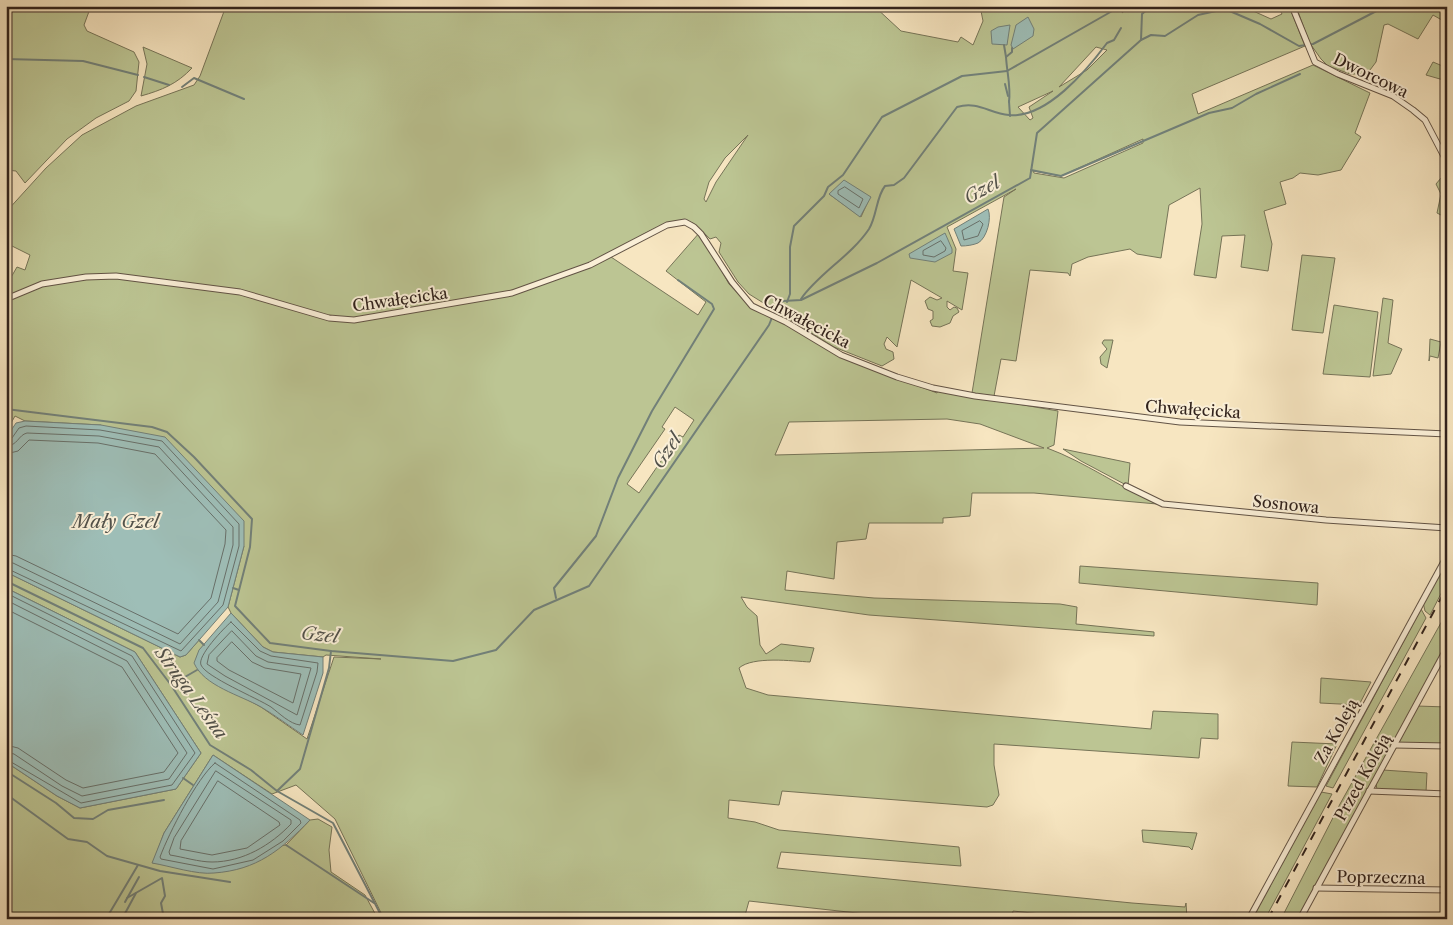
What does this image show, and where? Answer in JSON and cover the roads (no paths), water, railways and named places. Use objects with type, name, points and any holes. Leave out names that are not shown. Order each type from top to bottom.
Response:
[{"type":"street","name":"Dworcowa","points":[[1292,6],[1315,62],[1338,74],[1393,96],[1414,110],[1425,120],[1447,162]]},
{"type":"street","name":"Chwałęcicka","points":[[6,299],[42,284],[86,277],[116,276],[240,292],[329,318],[354,320],[512,293],[590,265],[668,225],[680,222],[688,223],[698,229],[744,298],[768,314],[841,355],[914,382],[975,396],[1180,422],[1447,434]]},
{"type":"street","name":"Sosnowa","points":[[1126,486],[1163,504],[1326,520],[1447,528]]},
{"type":"street","name":"Za Koleją","points":[[1249,919],[1447,556]]},
{"type":"street","name":"Przed Koleją","points":[[1300,919],[1394,745],[1444,658],[1447,648]]},
{"type":"street","points":[[1394,745],[1447,746]]},
{"type":"street","points":[[1369,791],[1447,794]]},
{"type":"street","name":"Poprzeczna","points":[[1316,888],[1447,890]]},
{"type":"water","points":[[1028,17],[1034,29],[1033,36],[1013,49],[1011,45],[1016,25]]},
{"type":"water","points":[[1010,25],[1007,45],[992,44],[991,31],[998,27]]},
{"type":"water","points":[[844,180],[871,197],[860,217],[829,194]]},
{"type":"water","points":[[988,209],[989,222],[984,237],[978,243],[961,246],[954,229]]},
{"type":"water","points":[[945,233],[952,253],[935,262],[910,258],[909,254]]},
{"type":"water","name":"Mały Gzel","points":[[25,421],[101,425],[165,437],[244,521],[244,546],[228,607],[186,655],[180,657],[6,572],[6,438],[16,423]]},
{"type":"water","points":[[6,588],[135,652],[201,753],[176,789],[80,808],[57,796],[6,762]]},
{"type":"water","points":[[231,613],[263,647],[273,652],[323,657],[323,673],[303,735],[272,713],[214,684],[199,671],[194,663],[199,650]]},
{"type":"water","points":[[213,755],[310,820],[289,841],[267,857],[243,868],[207,873],[192,872],[152,863],[164,833]]},
{"type":"waterway","points":[[787,302],[790,294],[790,247],[794,226],[824,196],[828,187],[843,175],[882,117],[962,76],[1007,71],[1121,6]]},
{"type":"waterway","points":[[1141,40],[1142,14],[1151,6]]},
{"type":"waterway","name":"Gzel","points":[[6,409],[152,427],[167,432],[194,457],[252,519],[250,547],[235,606],[270,643],[331,651],[453,661],[496,650],[534,610],[589,586],[769,325],[777,305],[783,301],[801,300],[877,263],[1030,178],[1037,133],[1141,40],[1151,35],[1165,36],[1198,15],[1225,9],[1260,24],[1299,46],[1313,44],[1386,6]]},
{"type":"waterway","points":[[801,299],[816,281],[862,239],[872,224],[882,190],[885,186],[894,185],[904,178],[957,107],[971,105],[1009,115],[1023,114],[1037,109],[1051,101],[1077,79],[1107,43],[1114,40],[1121,28]]},
{"type":"waterway","points":[[1004,45],[1006,57]]},
{"type":"waterway","points":[[1009,102],[1006,57],[1012,52],[1012,48]]},
{"type":"waterway","points":[[6,59],[83,61],[138,75]]},
{"type":"waterway","points":[[1031,170],[1061,176],[1209,113],[1232,108],[1256,94],[1300,74]]},
{"type":"waterway","points":[[144,77],[169,85]]},
{"type":"waterway","points":[[182,87],[194,78],[244,99]]},
{"type":"waterway","points":[[1005,84],[1008,96]]},
{"type":"waterway","points":[[1009,101],[1010,116]]},
{"type":"waterway","points":[[556,598],[554,588],[596,536],[618,478],[652,411],[714,309],[712,304],[678,280]]},
{"type":"waterway","name":"Struga Leśna","points":[[6,581],[143,648],[171,685],[210,745],[251,770],[277,791],[333,823],[383,919]]},
{"type":"waterway","name":"Gzel","points":[[233,588],[239,590]]},
{"type":"waterway","points":[[199,640],[204,645]]},
{"type":"waterway","points":[[277,791],[300,769],[329,668],[331,651]]},
{"type":"waterway","points":[[171,685],[197,670]]},
{"type":"waterway","points":[[6,771],[56,803],[74,818],[93,819],[108,810],[164,800]]},
{"type":"waterway","points":[[183,778],[193,785]]},
{"type":"waterway","points":[[6,794],[68,839],[87,842],[107,856],[160,871],[230,882]]},
{"type":"waterway","points":[[286,845],[374,903]]},
{"type":"waterway","points":[[106,919],[138,865]]},
{"type":"waterway","points":[[125,902],[139,877]]},
{"type":"waterway","points":[[127,898],[162,878],[165,896],[161,903],[164,919]]},
{"type":"waterway","points":[[122,919],[136,893]]},
{"type":"railway","points":[[1268,919],[1447,587]]}]
